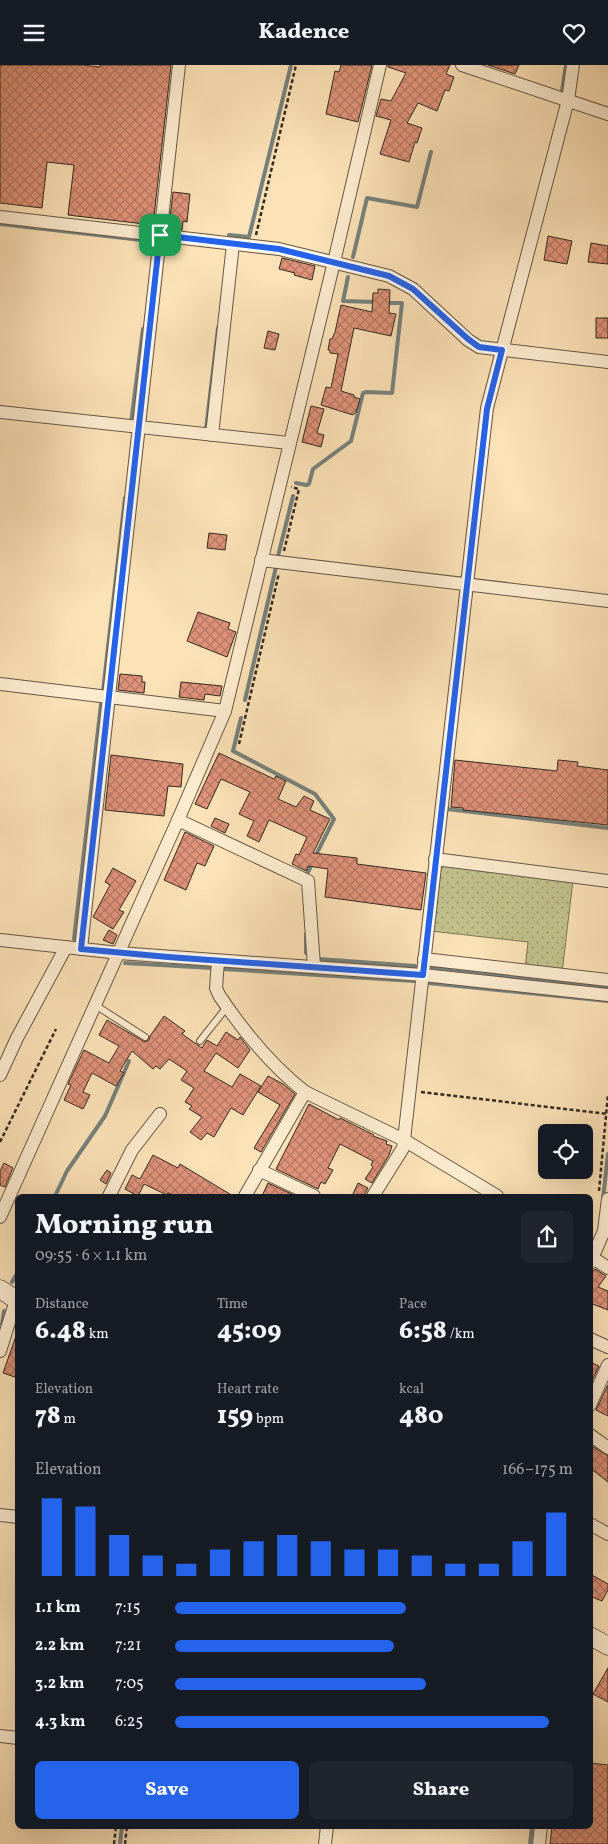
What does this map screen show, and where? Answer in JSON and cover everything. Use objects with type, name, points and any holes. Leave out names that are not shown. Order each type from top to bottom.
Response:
[{"type":"main road","points":[[0,1289],[15,1299]]},
{"type":"main road","points":[[593,1638],[608,1646]]},
{"type":"street","points":[[81,949],[179,65]]},
{"type":"street","points":[[16,1194],[95,1005],[225,711],[380,65]]},
{"type":"street","points":[[462,65],[608,114]]},
{"type":"street","points":[[374,1194],[403,1148],[487,409],[568,100],[573,65]]},
{"type":"street","points":[[0,217],[279,249],[334,262],[389,276],[413,289],[479,347],[608,362]]},
{"type":"street","points":[[212,435],[233,244]]},
{"type":"street","points":[[0,412],[289,443]]},
{"type":"street","points":[[261,560],[608,601]]},
{"type":"street","points":[[0,684],[225,711]]},
{"type":"street","points":[[178,820],[308,881],[314,966]]},
{"type":"street","points":[[436,859],[608,881]]},
{"type":"street","points":[[0,940],[119,953],[423,975],[608,995]]},
{"type":"street","points":[[0,1075],[17,1038],[66,947]]},
{"type":"street","points":[[424,959],[608,980]]},
{"type":"street","points":[[218,961],[216,989],[227,1007],[262,1053],[305,1092],[404,1140],[494,1194]]},
{"type":"street","points":[[246,1194],[305,1092]]},
{"type":"street","points":[[110,1194],[132,1151],[160,1115]]},
{"type":"street","points":[[259,1170],[310,1194]]},
{"type":"street","points":[[0,1217],[15,1195]]},
{"type":"street","points":[[593,1255],[604,1231],[603,1195]]},
{"type":"street","points":[[593,1260],[608,1268]]},
{"type":"street","points":[[0,1351],[15,1306]]},
{"type":"street","points":[[593,1340],[608,1347]]},
{"type":"street","points":[[593,1398],[608,1365]]},
{"type":"street","points":[[593,1437],[608,1448]]},
{"type":"street","points":[[0,1515],[15,1517]]},
{"type":"street","points":[[593,1529],[608,1534]]},
{"type":"street","points":[[0,1736],[15,1738]]},
{"type":"street","points":[[325,1844],[327,1829]]},
{"type":"street","points":[[539,1844],[541,1829]]},
{"type":"lane","points":[[95,1005],[145,1037]]},
{"type":"lane","points":[[200,1041],[227,1007]]},
{"type":"path","points":[[253,246],[296,65]]},
{"type":"path","points":[[239,744],[299,489],[280,483]]},
{"type":"path","points":[[0,1142],[56,1029]]},
{"type":"path","points":[[410,1091],[607,1114]]},
{"type":"path","points":[[603,1195],[608,1095]]},
{"type":"path","points":[[114,1844],[116,1829]]},
{"type":"path","points":[[125,1844],[127,1829]]},
{"type":"green space","points":[[445,864],[573,880],[562,973],[525,968],[528,942],[431,931],[438,867]]},
{"type":"building","points":[[0,65],[83,65],[100,67],[100,65],[171,65],[153,225],[68,215],[74,165],[47,162],[42,208],[0,203]]},
{"type":"building","points":[[341,65],[372,65],[358,122],[326,114],[335,71],[339,72]]},
{"type":"building","points":[[388,65],[450,65],[446,74],[454,77],[449,91],[445,90],[437,111],[418,103],[407,123],[422,128],[417,143],[415,142],[409,162],[380,154],[391,120],[376,116],[381,99],[391,101],[406,73],[388,67]]},
{"type":"building","points":[[488,65],[519,65],[515,74]]},
{"type":"building","points":[[173,192],[190,194],[187,222],[183,221],[182,230],[169,227]]},
{"type":"building","points":[[548,236],[572,241],[567,264],[544,260]]},
{"type":"building","points":[[591,243],[608,246],[608,264],[588,262]]},
{"type":"building","points":[[282,258],[315,266],[312,280],[279,269]]},
{"type":"building","points":[[378,289],[390,290],[389,313],[396,314],[391,336],[354,328],[341,391],[360,399],[356,412],[353,415],[321,405],[326,387],[331,388],[338,354],[330,353],[330,350],[328,350],[330,339],[332,339],[335,332],[341,305],[372,312],[373,293],[378,293]]},
{"type":"building","points":[[596,318],[608,318],[608,338],[596,338]]},
{"type":"building","points":[[268,331],[279,334],[275,350],[264,348]]},
{"type":"building","points":[[311,406],[324,409],[317,433],[324,435],[321,447],[302,442]]},
{"type":"building","points":[[209,533],[227,535],[225,550],[207,548]]},
{"type":"building","points":[[198,612],[230,623],[228,629],[236,632],[227,657],[187,641]]},
{"type":"building","points":[[120,674],[142,676],[142,682],[145,682],[144,693],[118,690]]},
{"type":"building","points":[[181,682],[222,686],[220,696],[205,694],[204,700],[179,697]]},
{"type":"building","points":[[219,753],[274,779],[276,776],[286,781],[278,799],[296,807],[304,796],[314,801],[310,810],[330,819],[313,853],[357,858],[357,864],[426,873],[421,910],[325,897],[328,869],[308,866],[306,871],[292,864],[296,854],[299,855],[307,837],[269,820],[259,842],[247,836],[254,821],[239,814],[250,792],[221,779],[207,809],[195,804]]},
{"type":"building","points":[[111,755],[183,764],[181,787],[168,786],[164,816],[105,810]]},
{"type":"building","points":[[455,760],[557,771],[558,760],[578,762],[577,766],[608,770],[608,825],[463,810],[463,808],[451,807]]},
{"type":"building","points":[[215,818],[229,824],[225,833],[211,826]]},
{"type":"building","points":[[185,832],[214,846],[205,866],[197,863],[186,890],[164,880]]},
{"type":"building","points":[[113,868],[136,881],[119,910],[124,912],[113,929],[93,917],[110,885],[105,882]]},
{"type":"building","points":[[109,930],[117,935],[113,944],[103,940]]},
{"type":"building","points":[[164,1016],[185,1031],[182,1034],[202,1048],[207,1040],[217,1046],[226,1032],[238,1040],[240,1037],[250,1050],[238,1068],[216,1053],[204,1071],[232,1087],[240,1074],[261,1086],[243,1115],[231,1108],[214,1137],[207,1133],[201,1140],[190,1132],[202,1117],[189,1109],[192,1106],[185,1102],[194,1088],[181,1080],[187,1071],[169,1059],[160,1069],[156,1066],[153,1069],[132,1051],[120,1071],[124,1073],[116,1086],[92,1073],[83,1092],[90,1095],[83,1109],[64,1100],[71,1085],[68,1084],[84,1050],[109,1063],[119,1046],[99,1035],[107,1020],[145,1042],[149,1040]]},
{"type":"building","points":[[268,1076],[283,1084],[295,1094],[261,1152],[254,1148],[280,1105],[258,1092]]},
{"type":"building","points":[[309,1104],[339,1120],[340,1118],[373,1136],[387,1141],[386,1144],[392,1146],[389,1155],[372,1183],[365,1179],[373,1167],[371,1165],[373,1161],[340,1144],[328,1168],[333,1170],[325,1184],[321,1182],[318,1189],[276,1169]]},
{"type":"building","points":[[153,1155],[178,1168],[180,1164],[230,1194],[165,1194],[144,1184],[139,1194],[134,1194],[125,1189],[132,1175],[140,1179]]},
{"type":"building","points":[[4,1163],[13,1168],[5,1187],[0,1185],[0,1171]]},
{"type":"building","points":[[107,1170],[111,1173],[106,1184],[100,1180]]},
{"type":"building","points":[[268,1183],[292,1194],[263,1194]]},
{"type":"building","points":[[358,1183],[368,1188],[365,1194],[353,1194]]},
{"type":"building","points":[[595,1269],[606,1276],[598,1287],[608,1291],[608,1310],[593,1304],[593,1271]]},
{"type":"building","points":[[15,1339],[15,1377],[3,1373]]},
{"type":"building","points":[[593,1363],[599,1366],[593,1379]]},
{"type":"building","points":[[608,1385],[608,1416],[596,1410]]},
{"type":"building","points":[[593,1447],[608,1456],[608,1482],[593,1470]]},
{"type":"building","points":[[593,1576],[608,1584],[608,1590],[602,1601],[593,1597]]},
{"type":"building","points":[[608,1668],[608,1702],[593,1694]]},
{"type":"building","points":[[593,1763],[608,1765],[608,1844],[550,1844],[552,1829],[593,1829]]},
{"type":"waterway","points":[[229,235],[249,237],[291,65]]},
{"type":"waterway","points":[[562,91],[566,65]]},
{"type":"waterway","points":[[353,257],[367,198],[417,207],[431,152]]},
{"type":"waterway","points":[[0,224],[150,241],[153,244],[153,248]]},
{"type":"waterway","points":[[348,277],[343,301],[376,302]]},
{"type":"waterway","points":[[296,483],[309,484],[313,469],[351,441],[363,393],[392,393],[402,303],[385,303]]},
{"type":"waterway","points":[[203,429],[206,429],[218,328]]},
{"type":"waterway","points":[[131,423],[143,329]]},
{"type":"waterway","points":[[278,556],[293,496]]},
{"type":"waterway","points":[[103,691],[125,498]]},
{"type":"waterway","points":[[245,700],[276,567]]},
{"type":"waterway","points":[[74,939],[101,704]]},
{"type":"waterway","points":[[241,718],[233,751],[315,794],[334,819],[315,857]]},
{"type":"waterway","points":[[447,809],[608,828]]},
{"type":"waterway","points":[[307,874],[312,864]]},
{"type":"waterway","points":[[306,934],[306,953]]},
{"type":"waterway","points":[[319,959],[415,966]]},
{"type":"waterway","points":[[125,963],[212,968]]},
{"type":"waterway","points":[[431,967],[608,987]]},
{"type":"waterway","points":[[223,969],[414,981]]},
{"type":"waterway","points":[[428,983],[608,1001]]},
{"type":"waterway","points":[[56,1194],[67,1171],[105,1116],[129,1061]]},
{"type":"waterway","points":[[603,1199],[608,1154]]},
{"type":"waterway","points":[[12,1282],[15,1277]]},
{"type":"waterway","points":[[2,1324],[4,1311]]},
{"type":"waterway","points":[[120,1844],[122,1829]]},
{"type":"waterway","points":[[530,1844],[532,1829]]},
{"type":"route","points":[[160,235],[279,249],[389,276],[413,289],[479,347],[502,350],[487,409],[423,975],[314,966],[218,961],[81,949],[160,235]]}]
